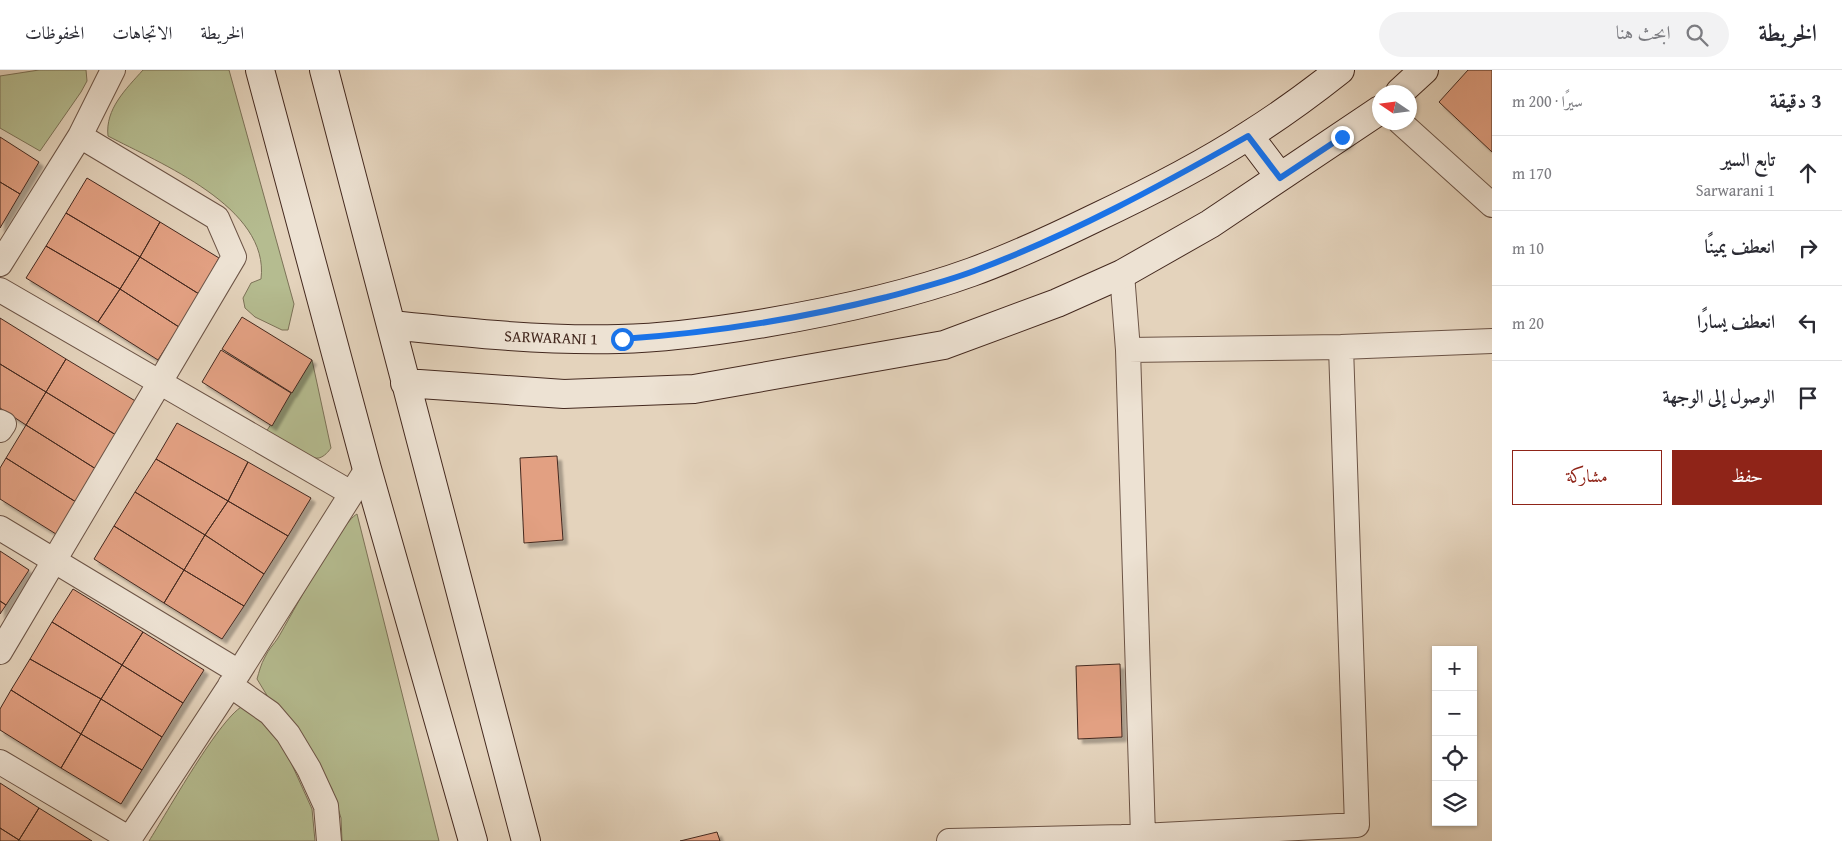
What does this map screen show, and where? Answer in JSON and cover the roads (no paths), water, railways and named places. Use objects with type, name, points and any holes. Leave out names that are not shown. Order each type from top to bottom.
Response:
[{"type":"main road","points":[[260,70],[367,469],[473,841]]},
{"type":"main road","points":[[324,70],[526,841]]},
{"type":"main road","name":"SARWARANI 1","points":[[392,324],[503,336],[622,339],[709,331],[820,312],[935,284],[1009,257],[1124,204],[1248,136],[1296,104],[1340,70]]},
{"type":"main road","points":[[1408,85],[1424,70]]},
{"type":"main road","points":[[405,384],[564,394],[694,389],[944,345],[1057,303],[1122,274],[1210,224],[1372,115]]},
{"type":"main road","points":[[1248,136],[1280,178]]},
{"type":"street","points":[[0,264],[80,136],[113,70]]},
{"type":"street","points":[[1409,130],[1492,205]]},
{"type":"street","points":[[0,652],[234,257],[217,218],[80,136]]},
{"type":"street","points":[[1122,274],[1128,350],[1129,838]]},
{"type":"street","points":[[0,290],[351,493]]},
{"type":"street","points":[[1128,350],[1492,341]]},
{"type":"street","points":[[949,841],[1129,838],[1358,825],[1341,346]]},
{"type":"street","points":[[0,422],[4,424],[0,430]]},
{"type":"street","points":[[0,762],[129,840],[367,469]]},
{"type":"street","points":[[0,528],[54,561],[234,679],[270,713],[288,734],[309,769],[326,806],[329,841]]}]
